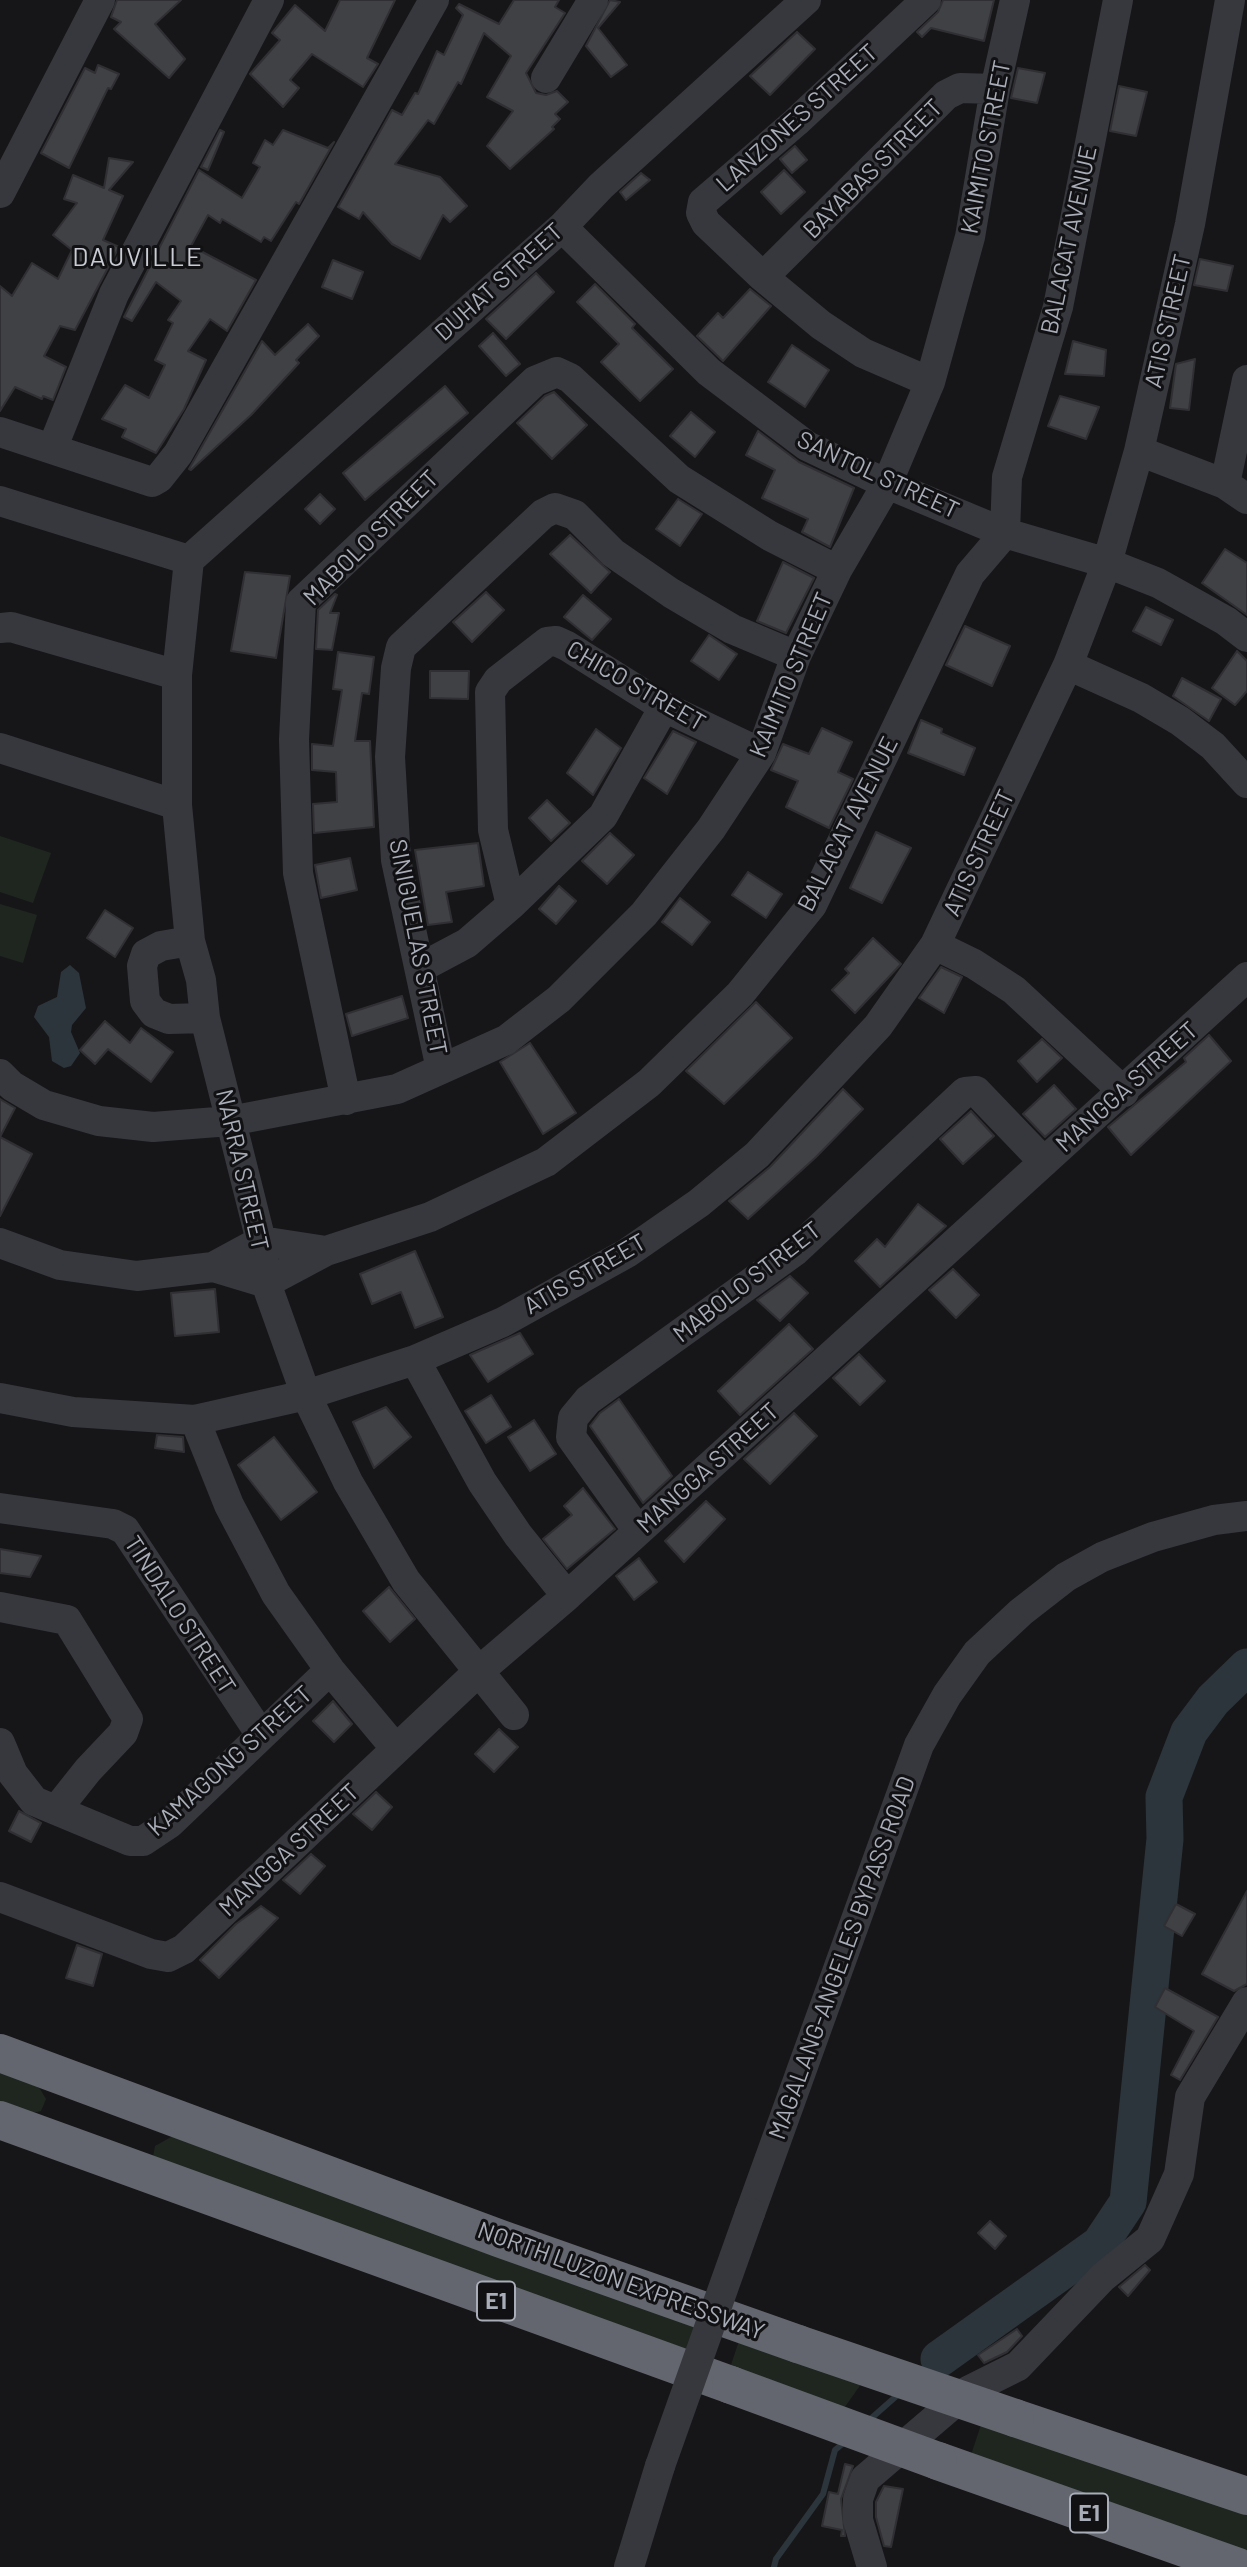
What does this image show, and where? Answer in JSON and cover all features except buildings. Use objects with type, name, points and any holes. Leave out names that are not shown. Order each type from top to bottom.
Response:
[{"type":"highway","points":[[0,2028],[60,2058],[96,2090]]},
{"type":"highway","name":"NORTH LUZON EXPRESSWAY","points":[[0,2053],[488,2234],[798,2344],[1247,2496]]},
{"type":"highway","name":"E1","points":[[0,2120],[938,2461],[1238,2567]]},
{"type":"street","points":[[0,193],[100,0]]},
{"type":"street","points":[[51,449],[114,294],[269,0]]},
{"type":"street","points":[[0,432],[152,482],[169,467],[434,0]]},
{"type":"street","points":[[546,78],[593,0]]},
{"type":"street","name":"DUHAT STREET","points":[[189,561],[562,227],[601,186],[806,0]]},
{"type":"street","name":"LANZONES STREET","points":[[926,0],[796,122],[703,202],[701,213],[706,223],[762,277],[821,325],[863,353],[930,383]]},
{"type":"street","name":"KAIMITO STREET","points":[[0,1074],[12,1086],[44,1105],[99,1121],[153,1127],[230,1121],[397,1089],[506,1040],[559,999],[644,914],[711,830],[761,753],[796,656],[837,570],[887,484],[930,383],[970,237],[987,151],[995,89],[1015,0]]},
{"type":"street","name":"BALACAT AVENUE","points":[[267,1283],[326,1251],[430,1217],[546,1162],[649,1083],[740,994],[812,905],[970,574],[1005,533],[1007,477],[1058,307],[1118,0]]},
{"type":"street","name":"ATIS STREET","points":[[0,1398],[73,1412],[195,1420],[306,1395],[415,1360],[503,1322],[627,1253],[699,1203],[757,1155],[878,1026],[935,945],[1068,665],[1107,563],[1139,451],[1190,224],[1230,0]]},
{"type":"street","name":"BAYABAS STREET","points":[[762,277],[947,96],[960,88],[995,89]]},
{"type":"street","name":"SANTOL STREET","points":[[562,227],[709,372],[751,407],[807,446],[887,484],[1005,533],[1107,563],[1158,583],[1226,621],[1247,637]]},
{"type":"street","name":"MABOLO STREET","points":[[346,1100],[298,873],[294,740],[298,615],[301,603],[535,382],[557,372],[570,378],[680,479],[770,536],[837,570]]},
{"type":"street","points":[[1139,451],[1236,491],[1246,388]]},
{"type":"street","name":"BALACAT AVENUE","points":[[970,574],[971,519],[1007,477]]},
{"type":"street","points":[[0,501],[189,561]]},
{"type":"street","name":"SINIGUELAS STREET","points":[[441,1069],[396,860],[390,757],[396,668],[401,647],[543,514],[555,508],[566,510],[613,553],[671,593],[732,629],[796,656]]},
{"type":"street","name":"NARRA STREET","points":[[189,561],[177,675],[177,805],[190,940],[201,980],[205,1018],[261,1241],[267,1283],[306,1395],[348,1482],[406,1581],[514,1714]]},
{"type":"street","points":[[0,628],[11,627],[177,675]]},
{"type":"street","name":"CHICO STREET","points":[[512,905],[493,830],[490,692],[498,680],[547,642],[556,641],[664,707],[761,753]]},
{"type":"street","points":[[1068,665],[1141,698],[1180,721],[1213,747],[1247,783]]},
{"type":"street","points":[[420,968],[467,943],[512,905],[603,816],[664,707]]},
{"type":"street","points":[[0,748],[177,805]]},
{"type":"street","points":[[190,940],[161,946],[146,954],[142,966],[145,1001],[154,1013],[169,1019],[205,1018]]},
{"type":"street","points":[[935,945],[974,964],[1014,990],[1124,1093]]},
{"type":"street","name":"MANGGA STREET","points":[[0,1898],[151,1954],[168,1957],[184,1949],[478,1672],[567,1596],[1044,1162],[1124,1093],[1247,977]]},
{"type":"street","name":"MABOLO STREET","points":[[638,1531],[571,1437],[573,1418],[588,1400],[795,1251],[965,1093],[975,1091],[1044,1162]]},
{"type":"street","points":[[0,1243],[60,1265],[137,1276],[213,1267],[261,1241]]},
{"type":"street","name":"BALACAT AVENUE","points":[[261,1241],[326,1251]]},
{"type":"street","points":[[213,1267],[267,1283]]},
{"type":"street","points":[[415,1360],[482,1482],[518,1535],[567,1596]]},
{"type":"street","points":[[195,1420],[229,1506],[276,1594],[330,1670],[396,1749]]},
{"type":"street","name":"TINDALO STREET","points":[[0,1508],[113,1524],[125,1530],[261,1735]]},
{"type":"street","name":"MAGALANG-ANGELES BYPASS ROAD","points":[[629,2567],[660,2466],[919,1745],[947,1695],[977,1653],[1021,1612],[1066,1577],[1102,1557],[1153,1537],[1214,1520],[1247,1516]]},
{"type":"street","points":[[0,1607],[67,1620],[128,1719],[117,1740],[88,1770],[57,1809]]},
{"type":"street","name":"KAMAGONG STREET","points":[[0,1743],[24,1790],[34,1801],[130,1840],[143,1841],[170,1823],[330,1670]]},
{"type":"street","points":[[872,2567],[858,2520],[858,2499],[865,2479],[968,2391],[1018,2366],[1103,2277],[1150,2239],[1180,2174],[1190,2097],[1247,2002]]},
{"type":"shaded area","points":[[0,836],[51,853],[33,903],[0,892]]},
{"type":"shaded area","points":[[0,904],[37,915],[23,963],[0,956]]},
{"type":"shaded area","points":[[70,965],[79,973],[86,1008],[72,1025],[71,1032],[80,1053],[71,1066],[64,1068],[52,1061],[49,1037],[34,1017],[38,1006],[57,997],[61,972]]},
{"type":"shaded area","points":[[0,2068],[29,2079],[40,2089],[46,2099],[41,2111],[24,2115],[0,2108]]},
{"type":"shaded area","points":[[173,2136],[711,2323],[699,2363],[153,2157],[155,2146]]},
{"type":"shaded area","points":[[741,2335],[864,2380],[842,2411],[728,2374]]},
{"type":"shaded area","points":[[982,2422],[1247,2514],[1247,2558],[971,2455]]},
{"type":"waterway","points":[[939,2359],[1100,2244],[1128,2202],[1165,1839],[1164,1797],[1189,1732],[1213,1700],[1247,1667]]},
{"type":"waterway","points":[[922,2374],[939,2359]]},
{"type":"waterway","points":[[867,2422],[901,2392]]},
{"type":"waterway","points":[[774,2567],[776,2559],[823,2494],[835,2450],[846,2441]]},
{"type":"district","name":"DAUVILLE","points":[[138,257]]}]
